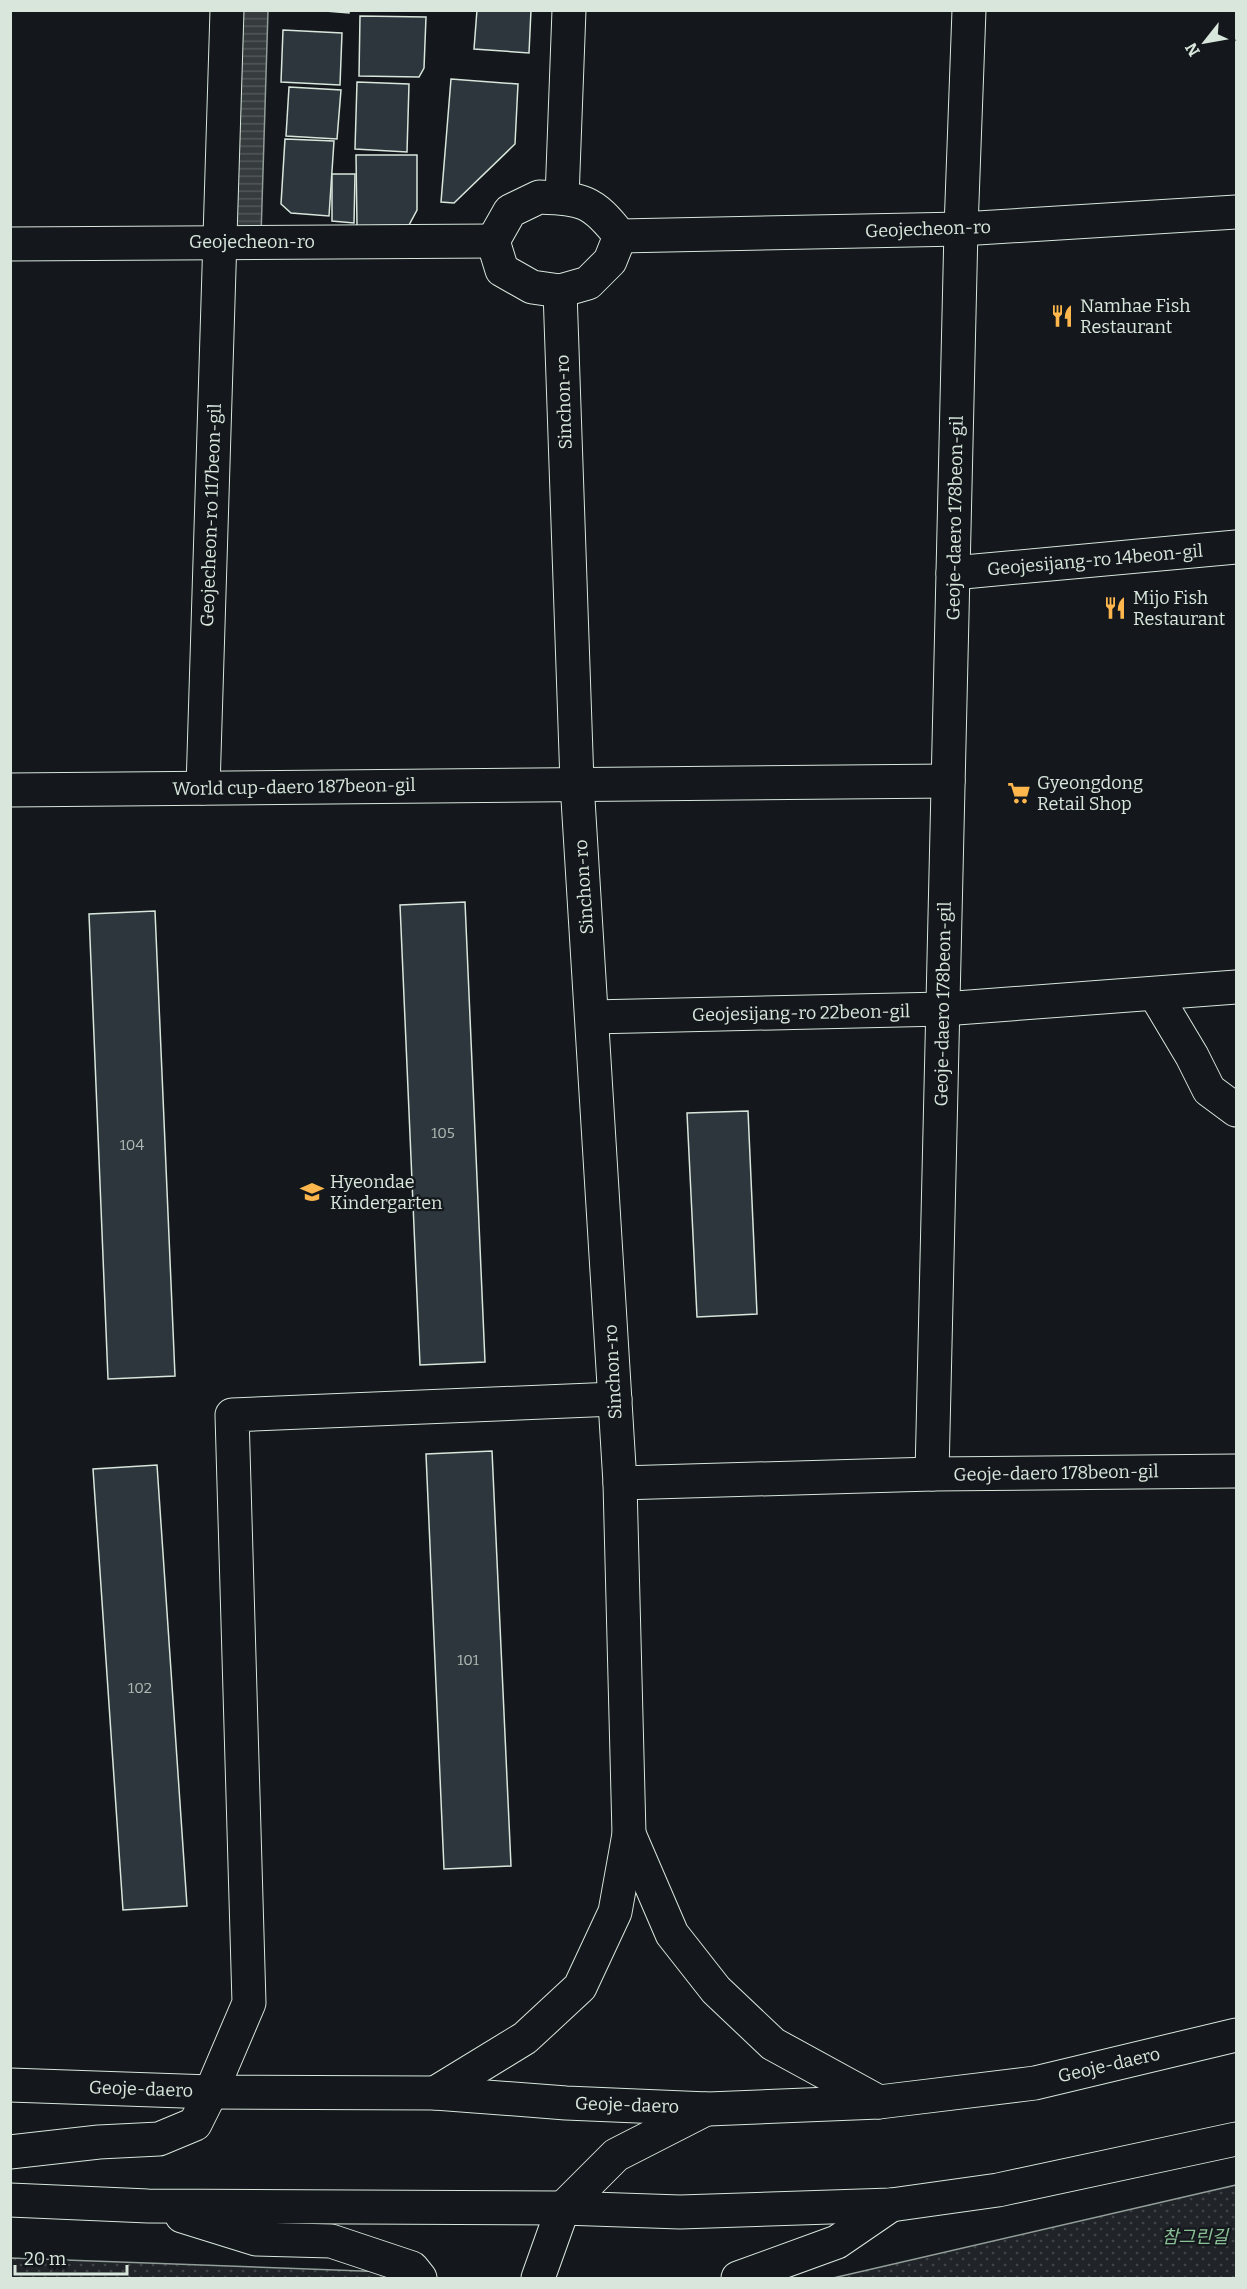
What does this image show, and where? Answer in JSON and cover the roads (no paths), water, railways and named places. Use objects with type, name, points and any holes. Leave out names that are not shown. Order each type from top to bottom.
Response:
[{"type":"main road","name":"Geojecheon-ro 117beon-gil","points":[[203,788],[227,10]]},
{"type":"main road","points":[[562,198],[569,10]]},
{"type":"main road","name":"Geoje-daero 178beon-gil","points":[[969,10],[932,1474],[1236,1471]]},
{"type":"main road","points":[[539,197],[580,200],[605,217],[620,236],[610,261],[588,283],[561,291],[532,287],[502,270],[493,241],[510,211],[539,197]]},
{"type":"main road","name":"Geojecheon-ro","points":[[620,236],[962,229],[1236,213]]},
{"type":"main road","name":"Geojecheon-ro","points":[[10,244],[493,241]]},
{"type":"main road","name":"Sinchon-ro","points":[[561,291],[577,783],[620,1483],[629,1834]]},
{"type":"main road","name":"Geojesijang-ro 14beon-gil","points":[[953,573],[1236,547]]},
{"type":"main road","name":"World cup-daero 187beon-gil","points":[[10,790],[948,781]]},
{"type":"main road","name":"Geojesijang-ro 22beon-gil","points":[[592,1017],[943,1009],[1236,987]]},
{"type":"main road","points":[[1155,994],[1192,1056],[1209,1090],[1236,1110]]},
{"type":"main road","points":[[10,2152],[99,2142],[159,2139],[195,2124],[249,2003],[232,1415],[615,1400]]},
{"type":"main road","points":[[620,1483],[932,1474]]},
{"type":"main road","points":[[435,2093],[525,2038],[580,1987],[615,1912],[629,1834]]},
{"type":"main road","points":[[629,1834],[672,1934],[716,1990],[773,2044],[879,2102]]},
{"type":"main road","name":"Geoje-daero","points":[[10,2085],[211,2092],[435,2093],[566,2103],[708,2109],[879,2102],[1035,2083],[1236,2035]]},
{"type":"main road","points":[[538,2278],[562,2208],[615,2155],[708,2109]]},
{"type":"main road","points":[[10,2200],[148,2206],[562,2208],[680,2212],[891,2205],[998,2190],[1236,2139]]},
{"type":"main road","points":[[738,2278],[837,2242],[891,2205]]},
{"type":"main road","points":[[148,2206],[256,2239],[331,2241],[412,2268],[420,2278]]},
{"type":"place","name":"Namhae Fish Restaurant","points":[[1062,316]]},
{"type":"place","name":"Mijo Fish Restaurant","points":[[1115,608]]},
{"type":"place","name":"Gyeongdong Retail Shop","points":[[1019,793]]},
{"type":"place","name":"Hyeondae Kindergarten","points":[[312,1192]]},
{"type":"park label","name":"참그린길","points":[[1195,2237]]}]
